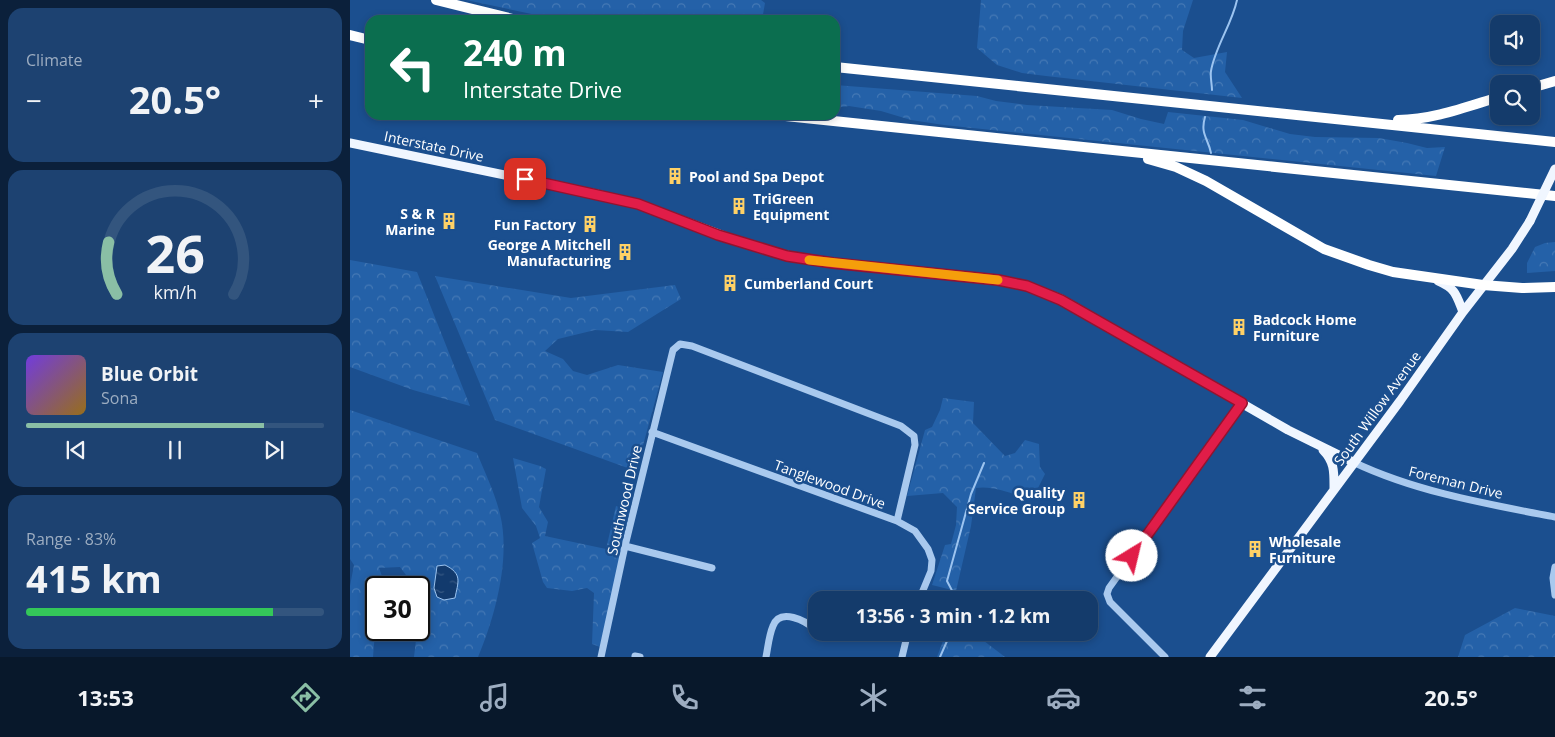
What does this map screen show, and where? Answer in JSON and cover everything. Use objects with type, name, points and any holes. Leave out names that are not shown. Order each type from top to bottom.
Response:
[{"type":"highway","points":[[436,0],[497,15]]},
{"type":"highway","points":[[350,35],[365,39]]},
{"type":"highway","points":[[840,68],[1555,142]]},
{"type":"highway","points":[[1540,85],[1555,81]]},
{"type":"highway","points":[[1352,121],[1410,120],[1439,115],[1490,100]]},
{"type":"highway","points":[[824,120],[1555,196]]},
{"type":"highway","points":[[1118,151],[1176,167],[1206,181],[1324,250],[1369,266],[1393,272],[1483,285],[1522,288],[1555,287]]},
{"type":"main road","name":"Interstate Drive","points":[[350,143],[638,204],[746,244],[795,257],[843,264],[998,280],[1027,286],[1061,300],[1242,403],[1353,462]]},
{"type":"main road","name":"South Willow Avenue","points":[[1210,657],[1400,401],[1483,285],[1512,250],[1530,221],[1555,169]]},
{"type":"main road","points":[[1426,276],[1451,286],[1457,295],[1463,312]]},
{"type":"main road","points":[[1318,444],[1334,465],[1334,490]]},
{"type":"street","name":"Tanglewood Drive","points":[[652,432],[897,521],[916,445],[914,436],[908,430],[692,346],[680,344],[673,350]]},
{"type":"street","name":"Southwood Drive","points":[[601,657],[625,546],[673,350]]},
{"type":"street","points":[[1165,657],[1110,602],[1107,594],[1109,588],[1242,403]]},
{"type":"street","name":"Foreman Drive","points":[[1353,462],[1380,475],[1418,486],[1555,517]]},
{"type":"street","points":[[897,521],[915,532],[928,549],[932,560],[931,571],[923,591]]},
{"type":"street","points":[[625,546],[712,568]]},
{"type":"street","points":[[1555,567],[1553,578],[1555,595]]},
{"type":"street","points":[[766,657],[772,626],[776,620],[782,617],[796,618],[808,625]]},
{"type":"street","points":[[902,657],[906,641]]},
{"type":"green space","points":[[466,0],[761,0],[765,3],[763,15],[536,15]]},
{"type":"green space","points":[[981,0],[1193,0],[1183,31],[1182,50],[1194,58],[1227,52],[1225,72],[1242,98],[1022,73],[997,65],[977,48]]},
{"type":"green space","points":[[840,85],[977,96],[996,101],[1027,105],[1112,110],[1164,124],[1168,112],[1243,120],[1290,134],[1315,137],[1379,138],[1427,148],[1445,147],[1436,176],[944,125],[911,120],[881,111],[849,106],[840,107]]},
{"type":"green space","points":[[1555,242],[1555,271],[1527,273],[1527,263],[1535,247]]},
{"type":"green space","points":[[350,260],[417,272],[470,406],[413,390],[350,367]]},
{"type":"green space","points":[[435,276],[571,298],[675,285],[681,299],[628,332],[595,330],[558,339],[545,351],[563,359],[573,371],[587,375],[618,365],[663,372],[636,471],[495,420]]},
{"type":"green space","points":[[943,398],[974,402],[973,423],[1005,456],[1015,453],[1025,440],[1039,444],[1040,467],[1045,474],[1032,500],[997,489],[976,488],[971,526],[956,591],[932,585],[945,545],[951,544],[956,525],[957,507],[943,493],[907,496],[925,430],[932,427]]},
{"type":"green space","points":[[350,410],[477,453],[498,506],[504,549],[500,587],[490,624],[478,657],[414,657],[416,641],[430,641],[430,576],[407,576],[400,567],[379,568],[382,576],[365,576],[365,641],[374,641],[373,657],[350,657],[350,586],[354,565],[350,559]]},
{"type":"green space","points":[[513,458],[546,469],[539,507],[548,522],[545,536],[606,549],[616,506],[630,511],[600,647],[592,644],[594,593],[587,588],[572,591],[547,588],[543,582],[532,543],[540,538],[536,526],[522,508]]},
{"type":"green space","points":[[1515,608],[1555,616],[1555,657],[1458,657],[1465,635]]},
{"type":"green space","points":[[943,641],[984,641],[1005,657],[937,657]]},
{"type":"water","points":[[445,565],[455,572],[458,583],[455,598],[444,600],[437,597],[434,588],[437,566]]},
{"type":"waterway","points":[[1212,90],[1211,73],[1213,62],[1237,0]]},
{"type":"waterway","points":[[1205,117],[1203,128],[1211,153]]},
{"type":"waterway","points":[[952,591],[947,581],[971,494],[984,463]]},
{"type":"waterway","points":[[940,657],[947,641]]},
{"type":"slow traffic","points":[[809,260],[998,280]]},
{"type":"place","name":"Pool and Spa Depot","points":[[675,176]]},
{"type":"place","name":"TriGreen Equipment","points":[[739,206]]},
{"type":"place","name":"S & R Marine","points":[[449,221]]},
{"type":"place","name":"Fun Factory","points":[[590,224]]},
{"type":"place","name":"George A Mitchell Manufacturing","points":[[625,252]]},
{"type":"place","name":"Cumberland Court","points":[[730,283]]},
{"type":"place","name":"Badcock Home Furniture","points":[[1239,327]]},
{"type":"place","name":"Quality Service Group","points":[[1079,500]]},
{"type":"place","name":"Wholesale Furniture","points":[[1255,549]]},
{"type":"route","points":[[525,179],[638,204],[718,235],[787,256],[833,263],[998,280],[1027,286],[1061,300],[1242,403],[1132,556]]}]
